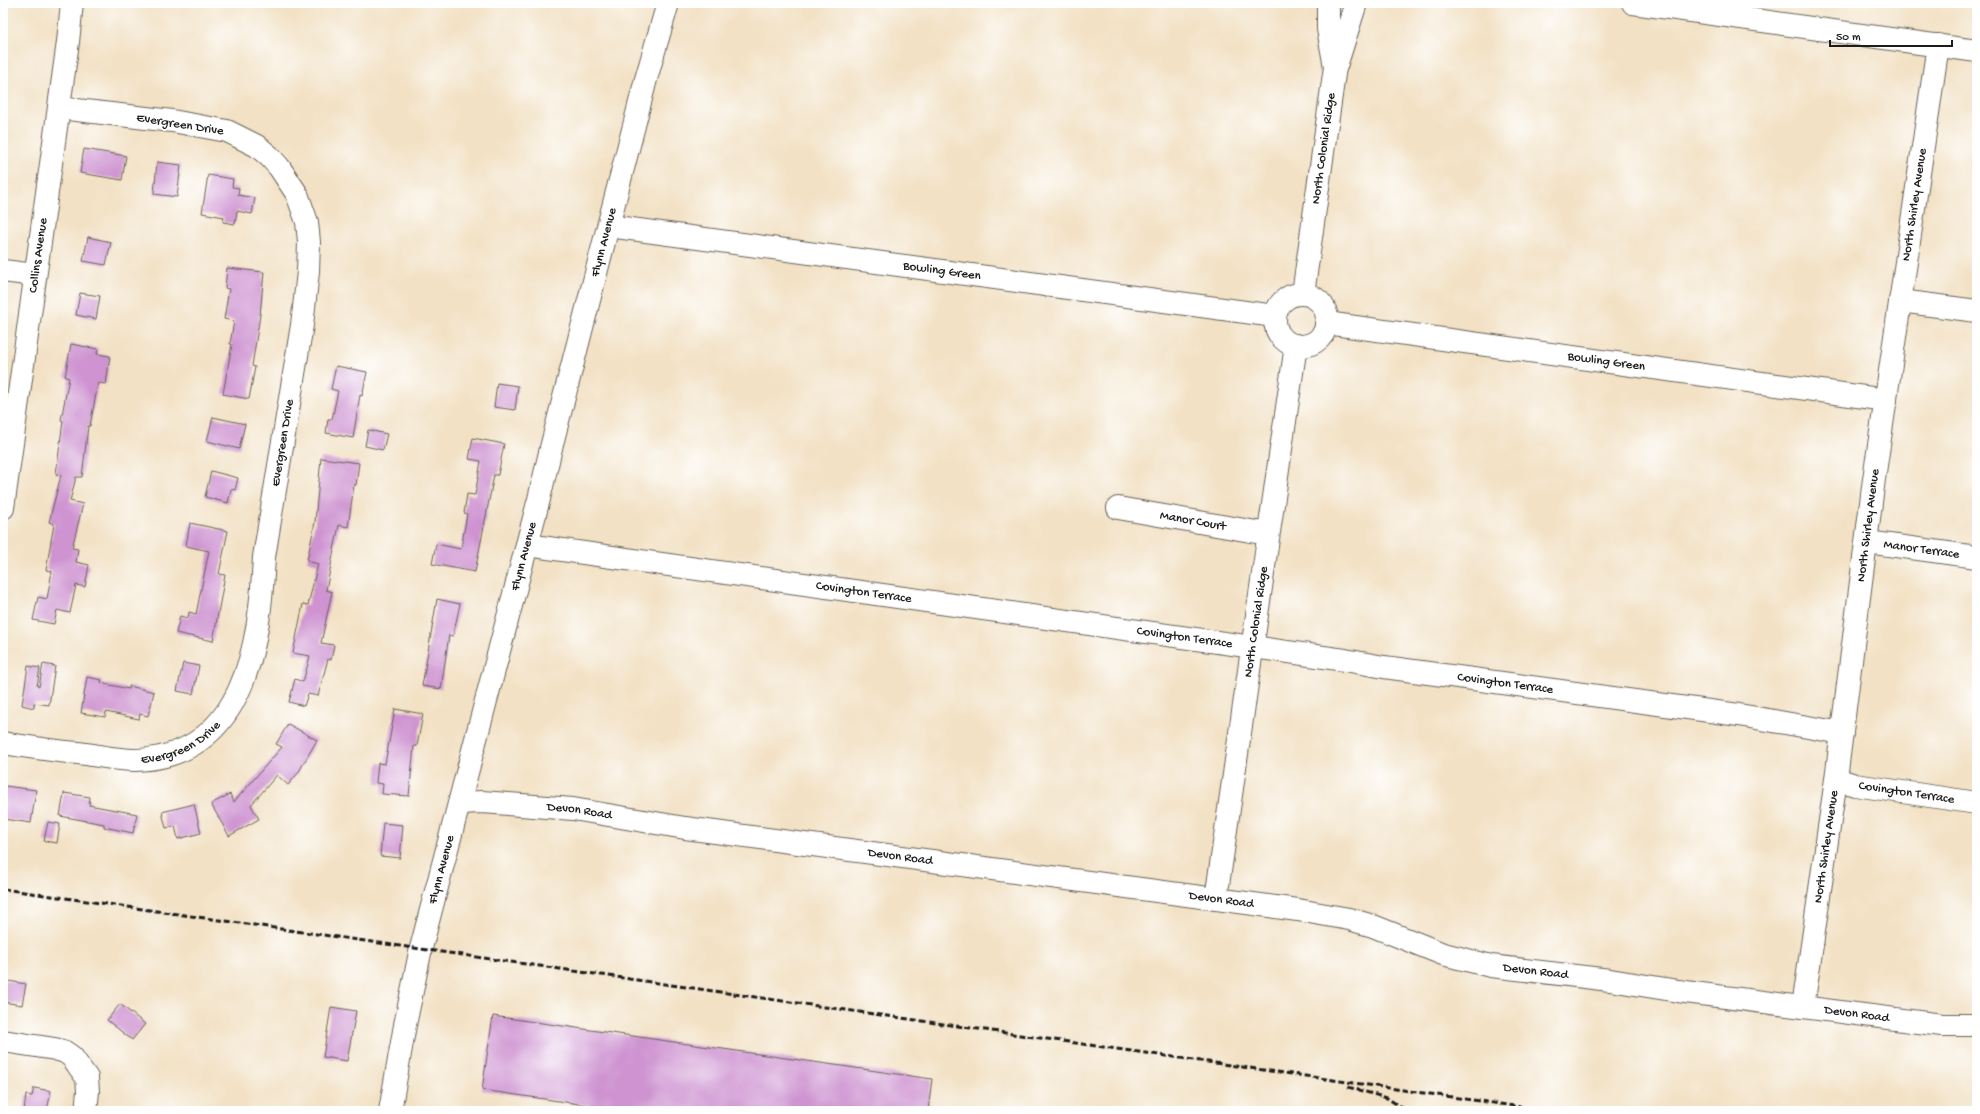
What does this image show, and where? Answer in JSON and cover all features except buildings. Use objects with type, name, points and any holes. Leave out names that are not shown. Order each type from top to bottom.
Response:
[{"type":"street","name":"Collins Avenue","points":[[3,508],[59,108],[72,3]]},
{"type":"street","name":"Flynn Avenue","points":[[390,1111],[404,1031],[420,956],[540,499],[552,444],[646,79],[668,3]]},
{"type":"street","name":"North Colonial Ridge","points":[[1303,294],[1335,67],[1328,29],[1328,3]]},
{"type":"street","points":[[1335,67],[1356,3]]},
{"type":"street","points":[[1633,3],[1730,10],[1977,51]]},
{"type":"street","name":"North Shirley Avenue","points":[[1803,1007],[1836,779],[1886,400],[1938,45]]},
{"type":"street","name":"Evergreen Drive","points":[[3,743],[117,760],[155,758],[172,754],[204,738],[229,712],[237,698],[250,662],[262,588],[264,557],[302,325],[308,272],[309,242],[307,222],[297,194],[279,168],[257,146],[227,131],[210,127],[104,112],[59,108]]},
{"type":"street","name":"Bowling Green","points":[[609,226],[1275,316]]},
{"type":"street","points":[[3,271],[35,275]]},
{"type":"street","points":[[1303,294],[1315,299],[1323,307],[1326,315],[1326,323],[1324,331],[1312,343],[1296,345],[1282,338],[1278,331],[1275,316],[1277,310],[1285,299],[1290,296],[1303,294]]},
{"type":"street","points":[[1900,301],[1977,311]]},
{"type":"street","name":"Bowling Green","points":[[1326,323],[1886,400]]},
{"type":"street","name":"North Colonial Ridge","points":[[1216,899],[1296,345]]},
{"type":"street","name":"Manor Court","points":[[1118,508],[1268,534]]},
{"type":"street","name":"Manor Terrace","points":[[1867,542],[1977,557]]},
{"type":"street","name":"Covington Terrace","points":[[527,545],[873,592],[984,611],[1252,647],[1384,667],[1739,714],[1842,733]]},
{"type":"street","name":"Covington Terrace","points":[[1836,779],[1855,785],[1977,803]]},
{"type":"street","name":"Devon Road","points":[[459,803],[482,802],[573,809],[693,829],[1298,910],[1349,919],[1397,934],[1443,954],[1491,966],[1610,980],[1678,991],[1942,1025],[1977,1025]]},
{"type":"street","points":[[3,1041],[65,1052],[77,1062],[87,1078],[88,1091],[86,1111]]},
{"type":"railway","points":[[3,889],[1549,1111]]},
{"type":"railway","points":[[1348,1087],[1387,1098],[1407,1111]]}]
